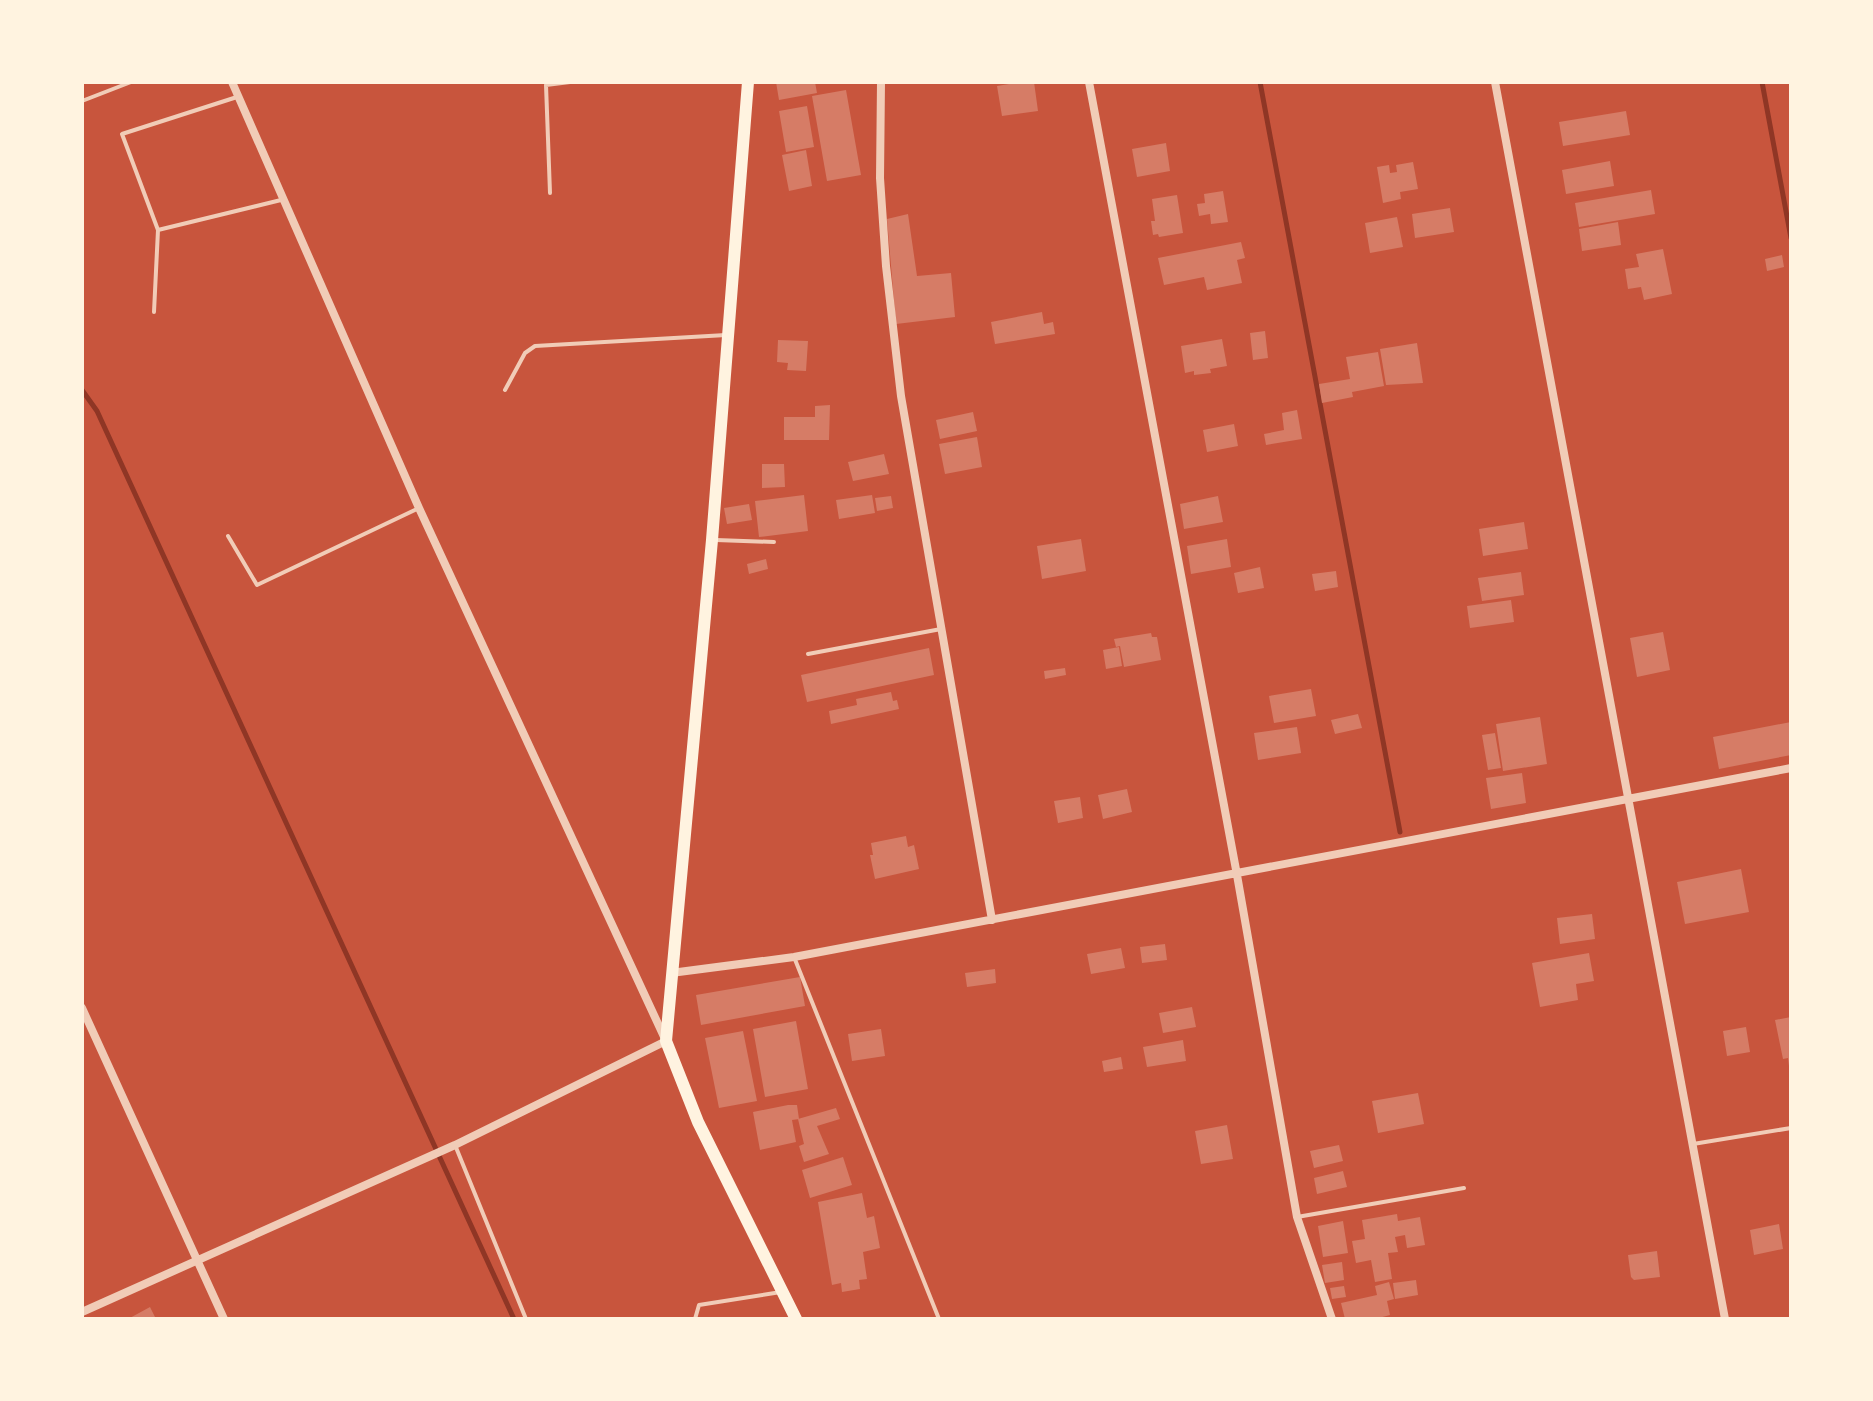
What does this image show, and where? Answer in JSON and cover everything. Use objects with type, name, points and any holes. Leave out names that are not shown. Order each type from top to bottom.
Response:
[{"type":"main road","points":[[748,82],[712,540],[666,1041],[698,1122],[796,1319]]},
{"type":"street","points":[[82,1312],[455,1145],[666,1041],[419,508],[281,200],[232,82]]},
{"type":"street","points":[[881,82],[880,178],[899,382],[992,920]]},
{"type":"street","points":[[1089,82],[1237,875],[1297,1217],[1332,1319]]},
{"type":"street","points":[[1495,82],[1725,1319]]},
{"type":"street","points":[[671,973],[794,957],[1791,768]]},
{"type":"street","points":[[82,1008],[224,1319]]},
{"type":"lane","points":[[82,101],[131,82]]},
{"type":"lane","points":[[550,193],[546,85],[570,82]]},
{"type":"lane","points":[[154,312],[158,230],[122,134],[238,97]]},
{"type":"lane","points":[[158,230],[281,200]]},
{"type":"lane","points":[[505,390],[525,353],[535,346],[729,335]]},
{"type":"lane","points":[[228,536],[257,585],[419,508]]},
{"type":"lane","points":[[712,540],[774,542]]},
{"type":"lane","points":[[808,654],[943,629]]},
{"type":"lane","points":[[794,957],[939,1319]]},
{"type":"lane","points":[[1693,1144],[1791,1128]]},
{"type":"lane","points":[[455,1145],[526,1319]]},
{"type":"lane","points":[[1297,1217],[1464,1188]]},
{"type":"lane","points":[[695,1319],[699,1305],[783,1291]]},
{"type":"building","points":[[776,82],[815,82],[817,93],[779,100]]},
{"type":"building","points":[[1034,82],[1038,111],[1002,116],[997,86]]},
{"type":"building","points":[[846,90],[861,175],[827,181],[812,96]]},
{"type":"building","points":[[807,106],[814,147],[786,152],[779,111]]},
{"type":"building","points":[[1626,111],[1630,135],[1563,146],[1559,122]]},
{"type":"building","points":[[1166,143],[1170,171],[1137,177],[1132,149]]},
{"type":"building","points":[[806,150],[812,186],[789,191],[782,155]]},
{"type":"building","points":[[1610,161],[1614,186],[1566,194],[1562,170]]},
{"type":"building","points":[[1413,162],[1418,189],[1400,192],[1401,199],[1383,203],[1377,167],[1389,165],[1390,173],[1397,172],[1396,165]]},
{"type":"building","points":[[1651,190],[1655,214],[1579,227],[1575,203]]},
{"type":"building","points":[[1223,191],[1228,222],[1211,224],[1210,214],[1199,216],[1197,204],[1205,203],[1204,194]]},
{"type":"building","points":[[1177,195],[1183,233],[1153,235],[1152,199]]},
{"type":"building","points":[[1450,208],[1454,232],[1415,238],[1412,214]]},
{"type":"building","points":[[908,214],[917,276],[951,273],[955,317],[896,324],[887,219]]},
{"type":"building","points":[[1397,217],[1403,247],[1370,253],[1365,223]]},
{"type":"building","points":[[1618,222],[1621,245],[1582,251],[1579,229]]},
{"type":"building","points":[[1241,242],[1245,258],[1237,260],[1242,283],[1207,290],[1204,277],[1164,285],[1158,258]]},
{"type":"building","points":[[1663,249],[1672,294],[1644,300],[1641,287],[1628,289],[1625,269],[1639,267],[1636,254]]},
{"type":"building","points":[[1782,255],[1784,267],[1767,271],[1765,259]]},
{"type":"building","points":[[1042,312],[1044,324],[1053,322],[1055,334],[995,344],[991,322]]},
{"type":"building","points":[[1265,331],[1268,358],[1253,360],[1250,333]]},
{"type":"building","points":[[1222,339],[1227,366],[1210,369],[1211,373],[1185,373],[1181,346]]},
{"type":"building","points":[[778,340],[808,341],[806,371],[787,370],[788,363],[777,362]]},
{"type":"building","points":[[1417,343],[1423,383],[1386,385],[1380,349]]},
{"type":"building","points":[[1378,352],[1384,386],[1352,392],[1353,397],[1322,403],[1319,384],[1350,379],[1346,357]]},
{"type":"building","points":[[830,405],[829,440],[784,440],[784,417],[815,417],[815,406]]},
{"type":"building","points":[[1297,410],[1302,439],[1266,445],[1264,434],[1284,430],[1282,413]]},
{"type":"building","points":[[973,412],[977,431],[940,439],[936,420]]},
{"type":"building","points":[[1234,424],[1238,446],[1207,452],[1203,430]]},
{"type":"building","points":[[977,437],[982,467],[945,474],[939,444]]},
{"type":"building","points":[[884,454],[889,474],[853,481],[848,462]]},
{"type":"building","points":[[762,464],[784,464],[785,487],[762,488]]},
{"type":"building","points":[[804,495],[808,531],[759,537],[755,501]]},
{"type":"building","points":[[872,495],[875,513],[839,519],[836,500]]},
{"type":"building","points":[[891,496],[893,508],[877,511],[875,498]]},
{"type":"building","points":[[1218,496],[1223,522],[1184,529],[1180,504]]},
{"type":"building","points":[[749,504],[752,520],[727,524],[724,508]]},
{"type":"building","points":[[1524,522],[1528,549],[1483,556],[1479,529]]},
{"type":"building","points":[[1081,539],[1086,571],[1042,579],[1037,546]]},
{"type":"building","points":[[1227,539],[1231,567],[1191,574],[1187,546]]},
{"type":"building","points":[[766,559],[768,569],[749,574],[747,564]]},
{"type":"building","points":[[1260,567],[1264,588],[1238,593],[1234,573]]},
{"type":"building","points":[[1336,571],[1338,587],[1315,591],[1312,574]]},
{"type":"building","points":[[1521,572],[1524,595],[1482,601],[1478,578]]},
{"type":"building","points":[[1511,600],[1514,622],[1470,628],[1467,606]]},
{"type":"building","points":[[1663,632],[1670,670],[1637,677],[1630,638]]},
{"type":"building","points":[[1151,633],[1152,637],[1157,637],[1161,660],[1124,667],[1120,646],[1116,647],[1114,639]]},
{"type":"building","points":[[1119,647],[1122,666],[1106,669],[1103,650]]},
{"type":"building","points":[[929,648],[934,675],[807,702],[801,675]]},
{"type":"building","points":[[1065,668],[1066,675],[1045,679],[1044,671]]},
{"type":"building","points":[[1311,689],[1316,716],[1274,723],[1269,696]]},
{"type":"building","points":[[891,692],[899,709],[831,724],[829,711],[857,705],[856,699]]},
{"type":"building","points":[[1358,714],[1362,728],[1335,734],[1331,720]]},
{"type":"building","points":[[1540,717],[1547,764],[1503,771],[1496,724]]},
{"type":"building","points":[[1791,722],[1791,755],[1719,769],[1713,737]]},
{"type":"building","points":[[1297,727],[1301,753],[1258,760],[1254,733]]},
{"type":"building","points":[[1495,733],[1501,768],[1488,770],[1482,735]]},
{"type":"building","points":[[1522,773],[1526,803],[1491,809],[1486,778]]},
{"type":"building","points":[[1127,789],[1132,812],[1103,819],[1098,795]]},
{"type":"building","points":[[1080,797],[1083,818],[1058,823],[1054,801]]},
{"type":"building","points":[[906,836],[908,847],[914,845],[919,869],[875,879],[871,843]]},
{"type":"building","points":[[1741,869],[1749,912],[1685,924],[1677,882]]},
{"type":"building","points":[[1592,914],[1595,939],[1560,944],[1557,918]]},
{"type":"building","points":[[1165,944],[1167,960],[1142,963],[1140,947]]},
{"type":"building","points":[[1121,948],[1125,968],[1091,974],[1087,954]]},
{"type":"building","points":[[1589,953],[1594,981],[1576,984],[1578,1000],[1540,1007],[1532,963]]},
{"type":"building","points":[[995,969],[996,983],[967,987],[965,973]]},
{"type":"building","points":[[800,977],[805,1006],[701,1025],[696,995]]},
{"type":"building","points":[[1192,1007],[1196,1027],[1163,1033],[1159,1013]]},
{"type":"building","points":[[1791,1017],[1789,1066],[1788,1058],[1783,1059],[1775,1020]]},
{"type":"building","points":[[796,1021],[808,1089],[765,1097],[753,1029]]},
{"type":"building","points":[[1746,1027],[1750,1052],[1727,1056],[1723,1031]]},
{"type":"building","points":[[881,1029],[885,1056],[852,1061],[848,1034]]},
{"type":"building","points":[[743,1031],[757,1101],[719,1108],[705,1038]]},
{"type":"building","points":[[1183,1040],[1186,1061],[1147,1067],[1143,1047]]},
{"type":"building","points":[[1121,1057],[1123,1069],[1104,1072],[1102,1061]]},
{"type":"building","points":[[1418,1093],[1424,1124],[1378,1133],[1372,1101]]},
{"type":"building","points":[[797,1105],[799,1119],[792,1120],[796,1142],[760,1150],[753,1112]]},
{"type":"building","points":[[836,1108],[840,1119],[817,1126],[829,1154],[804,1162],[799,1146],[804,1144],[798,1119]]},
{"type":"building","points":[[1227,1125],[1233,1159],[1201,1164],[1195,1131]]},
{"type":"building","points":[[1339,1145],[1343,1161],[1314,1168],[1310,1151]]},
{"type":"building","points":[[843,1157],[852,1185],[810,1198],[802,1170]]},
{"type":"building","points":[[1343,1171],[1347,1187],[1317,1194],[1314,1178]]},
{"type":"building","points":[[862,1193],[867,1218],[874,1216],[880,1248],[863,1252],[867,1279],[859,1280],[860,1289],[842,1292],[841,1283],[832,1285],[818,1202]]},
{"type":"building","points":[[1397,1214],[1398,1221],[1420,1217],[1425,1245],[1407,1248],[1405,1235],[1395,1237],[1398,1252],[1388,1253],[1392,1279],[1375,1282],[1371,1260],[1356,1263],[1352,1241],[1365,1239],[1362,1220]]},
{"type":"building","points":[[1343,1221],[1348,1253],[1323,1257],[1318,1226]]},
{"type":"building","points":[[1779,1224],[1783,1249],[1754,1255],[1750,1230]]},
{"type":"building","points":[[1657,1251],[1660,1277],[1634,1280],[1628,1255]]},
{"type":"building","points":[[1342,1262],[1344,1280],[1325,1283],[1322,1265]]},
{"type":"building","points":[[1416,1280],[1418,1295],[1395,1299],[1393,1283]]},
{"type":"building","points":[[1389,1282],[1394,1299],[1387,1301],[1390,1315],[1375,1319],[1345,1319],[1341,1303],[1377,1295],[1375,1286]]},
{"type":"building","points":[[1344,1286],[1346,1297],[1332,1299],[1330,1288]]},
{"type":"building","points":[[150,1307],[156,1319],[128,1319]]},
{"type":"waterway","points":[[1260,82],[1400,832]]},
{"type":"waterway","points":[[1762,82],[1791,238]]},
{"type":"waterway","points":[[82,390],[97,411],[514,1319]]}]
